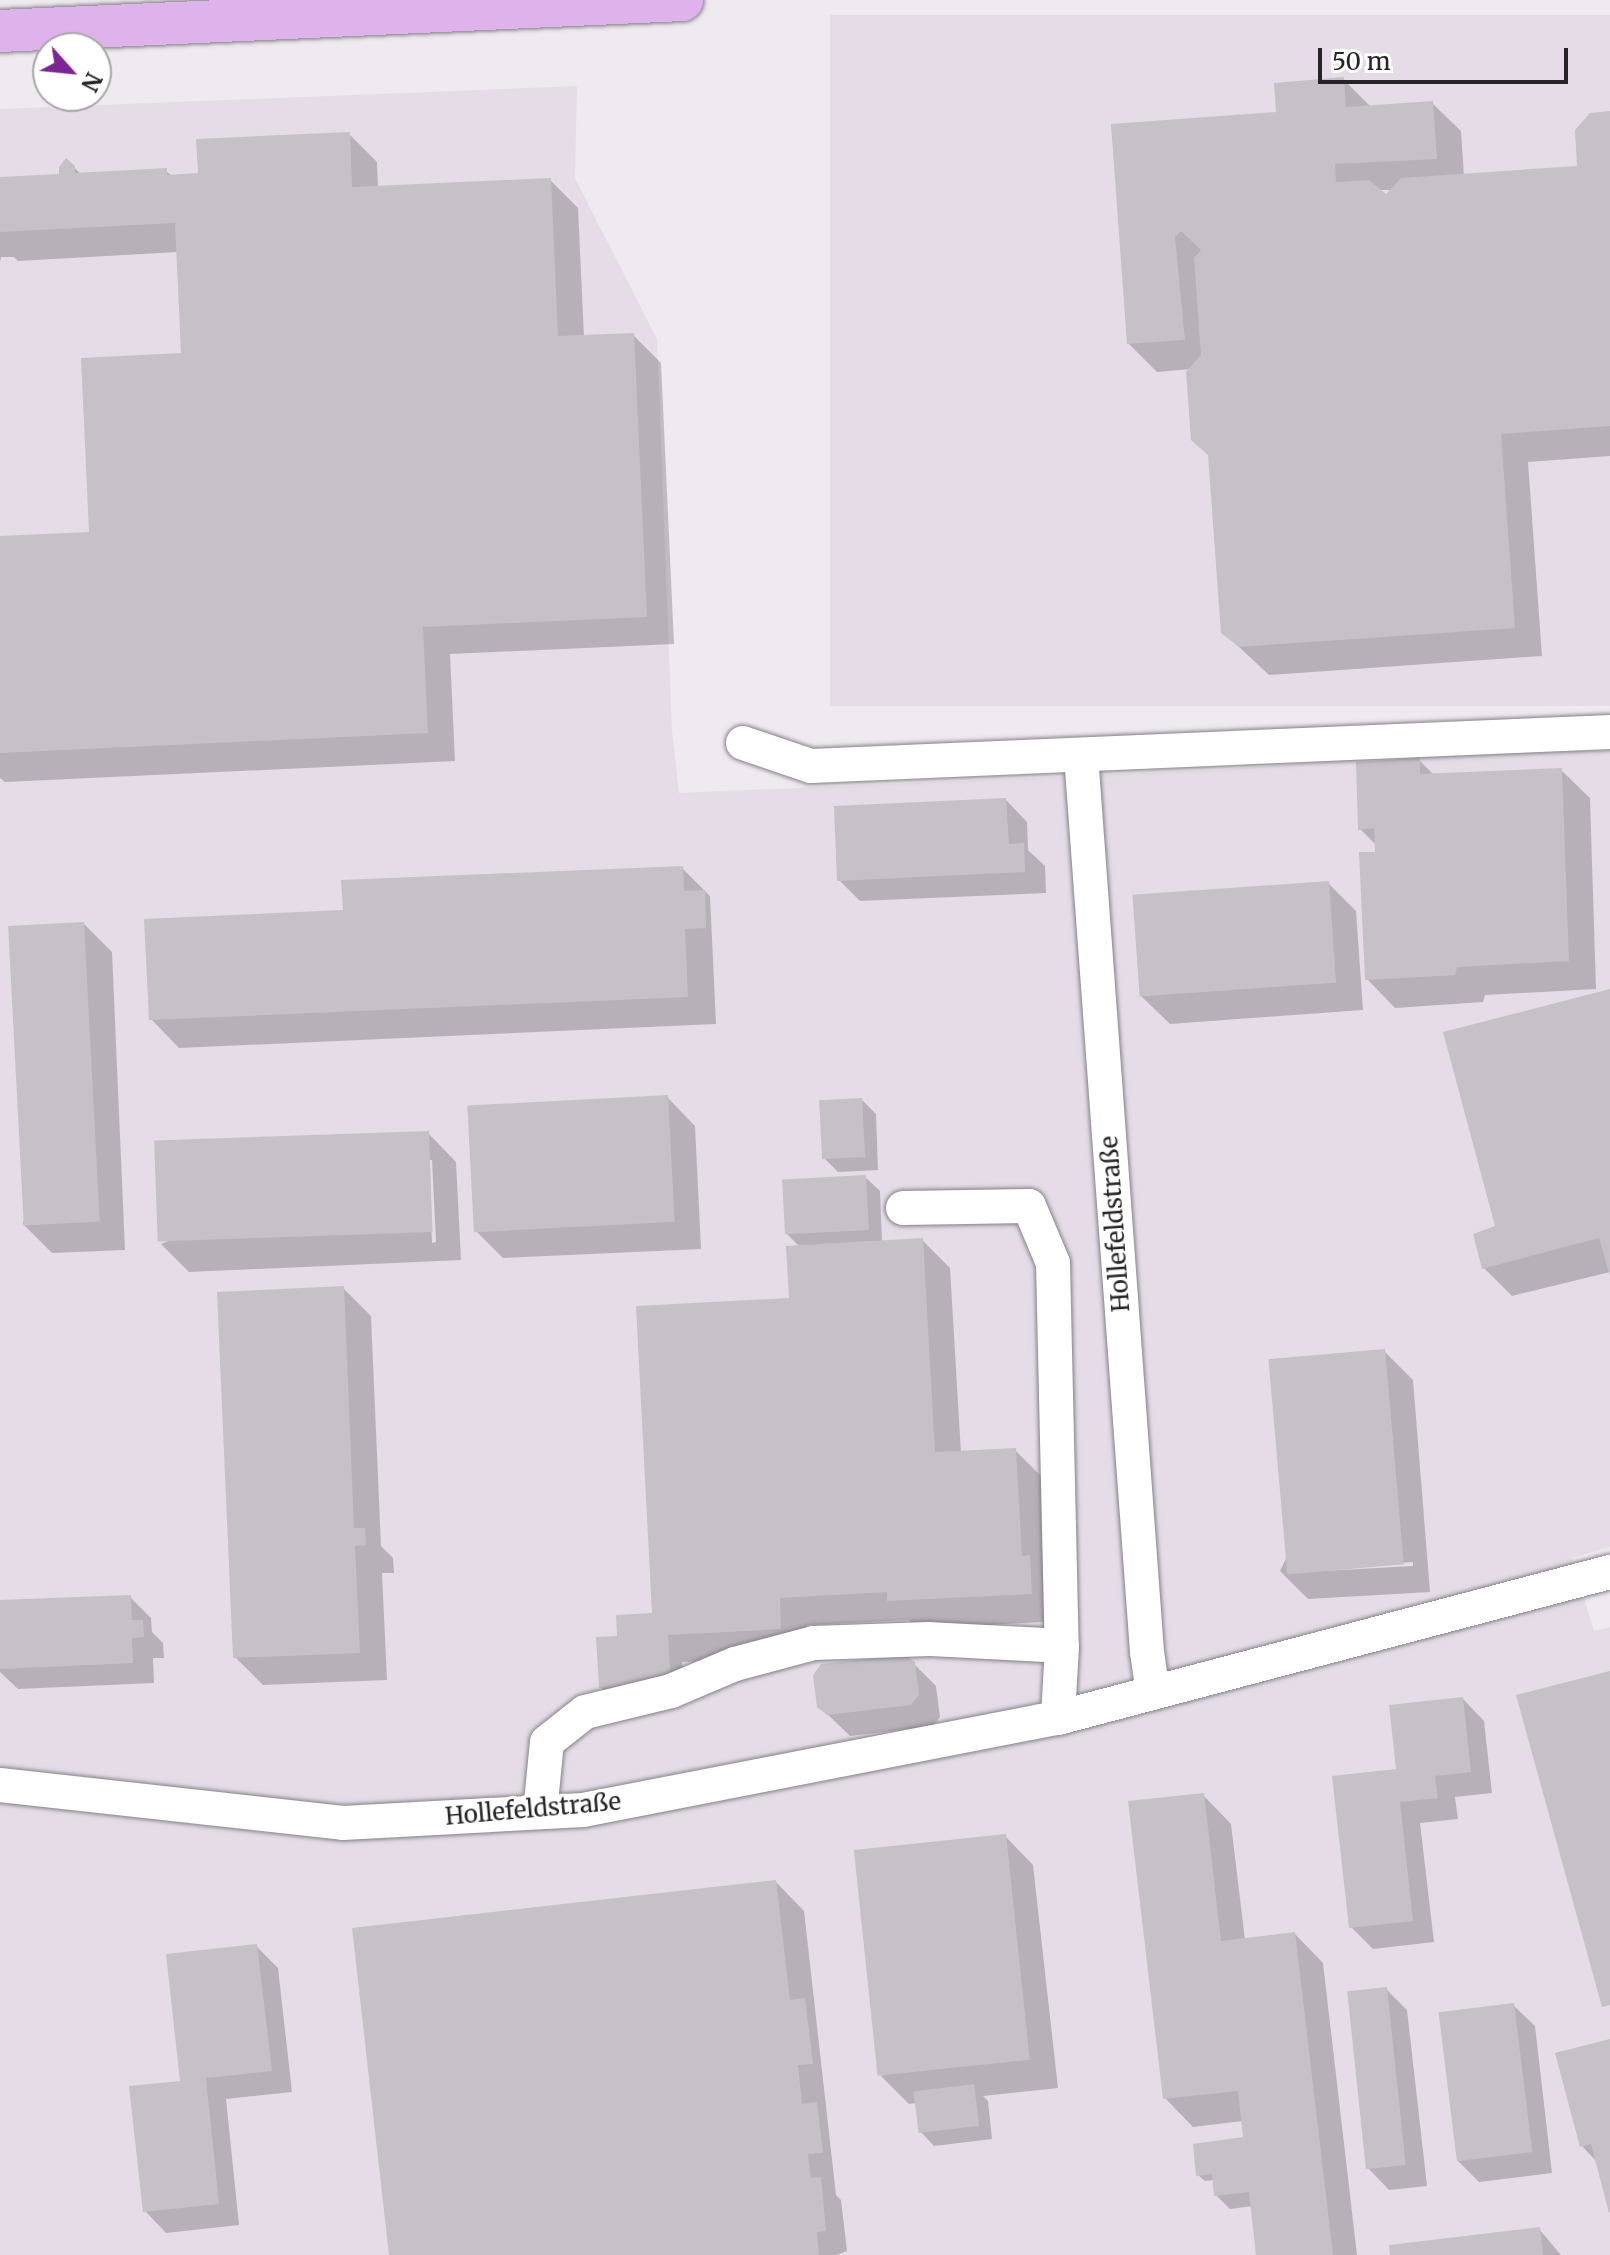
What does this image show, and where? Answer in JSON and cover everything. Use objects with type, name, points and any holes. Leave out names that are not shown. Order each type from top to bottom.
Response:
[{"type":"main road","points":[[0,31],[682,0]]},
{"type":"street","points":[[743,743],[811,766],[1610,732]]},
{"type":"street","name":"Hollefeldstraße","points":[[1081,755],[1147,1652],[1153,1693]]},
{"type":"street","points":[[903,1208],[1029,1206],[1053,1263],[1062,1646],[1058,1718]]},
{"type":"street","name":"Hollefeldstraße","points":[[0,1785],[343,1823],[583,1810],[1058,1718],[1610,1572]]},
{"type":"street","points":[[540,1812],[547,1742],[585,1712],[671,1691],[735,1664],[814,1643],[929,1639],[1062,1646]]},
{"type":"shaded area","points":[[830,15],[1610,15],[1610,706],[830,706]]},
{"type":"shaded area","points":[[577,86],[575,178],[657,339],[672,731],[679,793],[1215,770],[1610,742],[1610,1547],[1572,1558],[1594,1631],[1610,1627],[1610,2255],[0,2255],[0,109],[112,112],[112,105]]},
{"type":"building","points":[[1344,77],[1346,107],[1433,101],[1437,159],[1335,164],[1336,182],[1369,180],[1386,194],[1401,178],[1577,166],[1575,130],[1590,113],[1610,111],[1610,426],[1501,434],[1515,628],[1239,647],[1221,633],[1208,455],[1191,440],[1186,372],[1201,355],[1194,258],[1201,250],[1181,231],[1175,237],[1185,340],[1127,344],[1111,124],[1276,112],[1274,83]]},
{"type":"building","points":[[350,132],[352,187],[551,178],[558,336],[634,333],[647,617],[423,627],[428,733],[0,753],[0,536],[89,532],[81,358],[181,353],[175,223],[0,232],[0,177],[59,174],[59,167],[66,158],[75,166],[75,173],[167,168],[167,175],[198,173],[196,139]]},
{"type":"building","points":[[1420,758],[1420,774],[1562,768],[1569,961],[1457,967],[1455,975],[1365,980],[1359,852],[1375,852],[1374,828],[1358,830],[1356,762]]},
{"type":"building","points":[[1006,798],[1009,844],[1024,843],[1025,872],[837,881],[834,806]]},
{"type":"building","points":[[683,866],[684,891],[705,890],[706,928],[685,929],[688,997],[149,1020],[144,919],[343,910],[341,880]]},
{"type":"building","points":[[1329,881],[1336,983],[1140,996],[1132,895]]},
{"type":"building","points":[[84,922],[100,1222],[24,1226],[8,926]]},
{"type":"building","points":[[1610,989],[1610,1276],[1599,1238],[1482,1269],[1473,1234],[1495,1226],[1443,1032]]},
{"type":"building","points":[[668,1095],[675,1222],[474,1232],[467,1106]]},
{"type":"building","points":[[862,1098],[865,1157],[822,1159],[819,1100]]},
{"type":"building","points":[[429,1131],[433,1232],[158,1242],[154,1141]]},
{"type":"building","points":[[866,1175],[869,1230],[785,1234],[782,1179]]},
{"type":"building","points":[[923,1238],[935,1452],[1016,1448],[1022,1556],[1030,1555],[1032,1594],[887,1601],[887,1592],[780,1598],[781,1629],[668,1635],[671,1684],[599,1688],[596,1637],[617,1636],[616,1615],[652,1613],[636,1306],[789,1298],[786,1246]]},
{"type":"building","points":[[344,1286],[354,1528],[365,1528],[366,1545],[355,1546],[360,1653],[233,1658],[217,1292]]},
{"type":"building","points":[[1385,1349],[1404,1564],[1287,1574],[1268,1359]]},
{"type":"building","points":[[131,1595],[132,1620],[143,1620],[144,1637],[132,1638],[133,1663],[0,1669],[0,1600]]},
{"type":"building","points":[[905,1655],[915,1662],[919,1695],[911,1705],[827,1715],[817,1707],[813,1675],[821,1664]]},
{"type":"building","points":[[1610,1671],[1610,2005],[1602,2007],[1516,1695]]},
{"type":"building","points":[[1463,1697],[1471,1772],[1435,1776],[1438,1798],[1400,1802],[1413,1921],[1349,1928],[1332,1776],[1396,1769],[1389,1705]]},
{"type":"building","points":[[1204,1793],[1221,1941],[1295,1932],[1333,2255],[1256,2255],[1249,2192],[1214,2196],[1212,2174],[1196,2176],[1193,2144],[1243,2137],[1238,2091],[1163,2099],[1128,1801]]},
{"type":"building","points":[[1006,1834],[1030,2060],[878,2076],[854,1850]]},
{"type":"building","points":[[776,1880],[790,2000],[805,1998],[813,2064],[798,2065],[802,2104],[817,2102],[823,2153],[808,2154],[811,2178],[821,2177],[826,2231],[817,2232],[819,2255],[389,2255],[352,1928]]},
{"type":"building","points":[[257,1944],[272,2071],[206,2078],[219,2204],[143,2212],[129,2086],[180,2081],[166,1954]]},
{"type":"building","points":[[1387,1987],[1406,2165],[1366,2169],[1347,1991]]},
{"type":"building","points":[[1514,2003],[1532,2152],[1457,2161],[1439,2012]]},
{"type":"building","points":[[1610,2039],[1609,2213],[1591,2144],[1580,2147],[1555,2053]]},
{"type":"building","points":[[974,2084],[979,2126],[919,2133],[913,2091]]},
{"type":"building","points":[[1540,2227],[1543,2255],[1390,2255],[1389,2245]]}]
